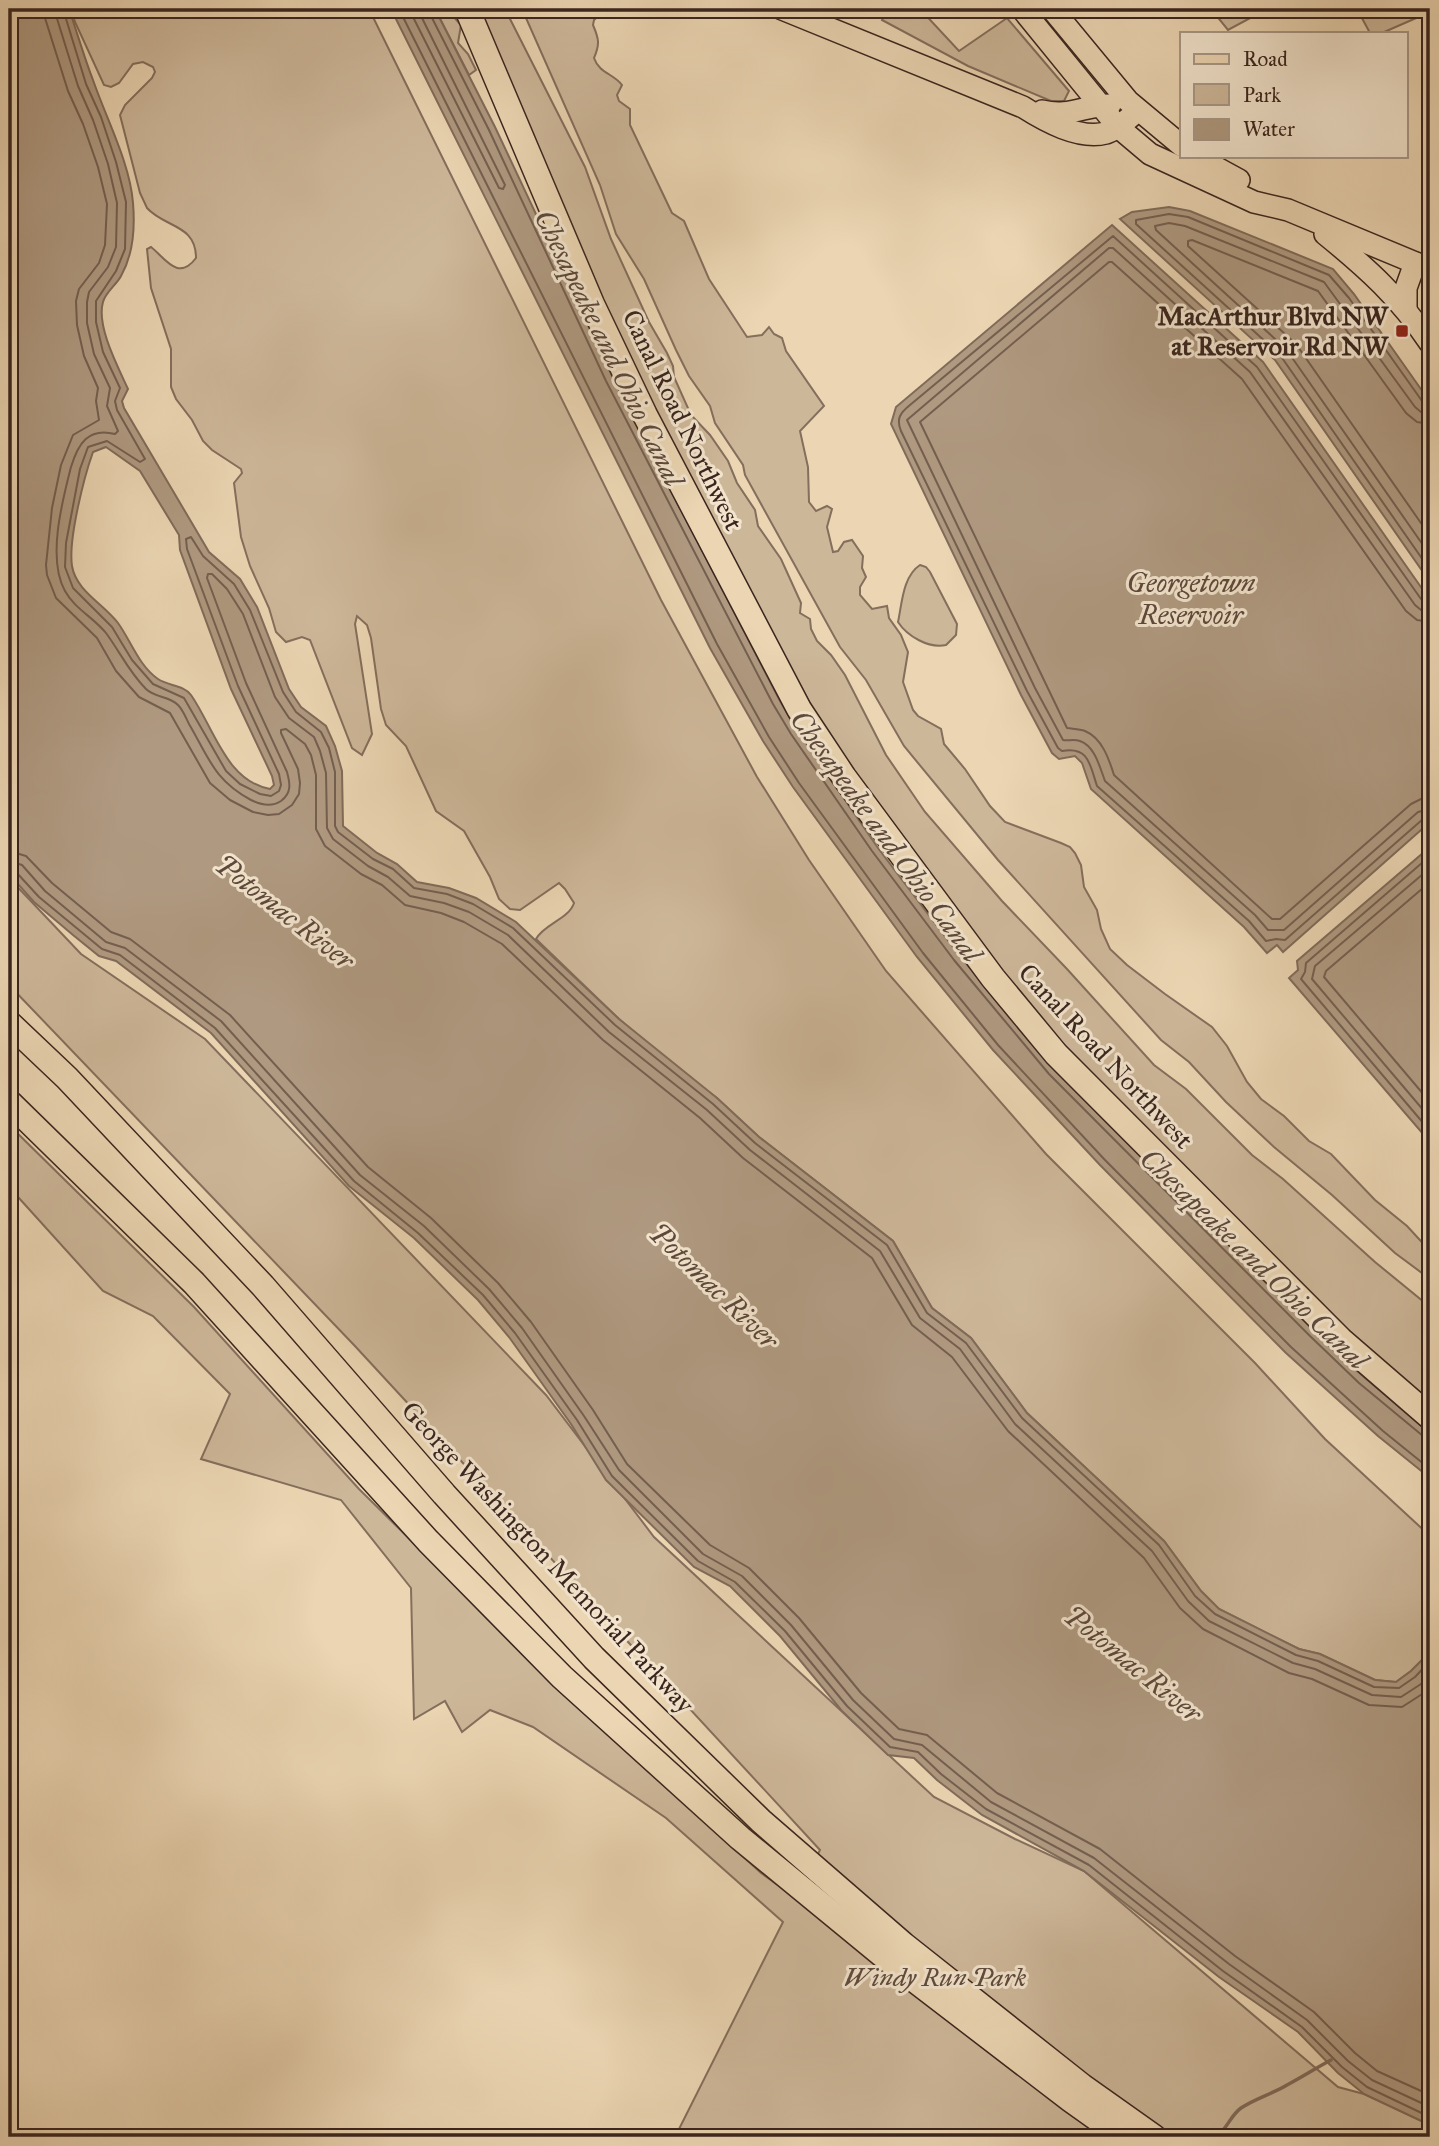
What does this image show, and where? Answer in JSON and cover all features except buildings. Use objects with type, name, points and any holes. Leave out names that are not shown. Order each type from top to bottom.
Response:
[{"type":"highway","name":"Canal Road Northwest","points":[[467,9],[592,304],[645,415],[799,709],[844,778],[993,978],[1056,1054],[1341,1340],[1430,1417]]},
{"type":"highway","name":"George Washington Memorial Parkway","points":[[9,1023],[67,1077],[263,1286],[444,1494],[594,1657],[761,1821],[1076,2093],[1123,2137]]},
{"type":"highway","name":"George Washington Memorial Parkway","points":[[9,1102],[194,1283],[428,1541],[562,1677],[740,1838],[891,1962],[1076,2093],[1154,2137]]},
{"type":"main road","points":[[782,9],[1023,107],[1042,120],[1082,134],[1105,133],[1118,127],[1133,106]]},
{"type":"main road","points":[[1022,9],[1118,127],[1150,154],[1177,155]]},
{"type":"main road","points":[[1052,9],[1177,155]]},
{"type":"main road","points":[[1023,107],[1067,114],[1099,105],[1133,106]]},
{"type":"main road","points":[[1182,158],[1254,202],[1288,210]]},
{"type":"main road","points":[[1198,158],[1288,210],[1423,266],[1406,288],[1406,308]]},
{"type":"main road","points":[[1314,222],[1406,308],[1430,343]]},
{"type":"green space","points":[[71,9],[369,9],[661,600],[757,777],[809,860],[886,971],[1046,1154],[1255,1363],[1325,1439],[1430,1536],[1430,1652],[1411,1671],[1396,1682],[1375,1680],[1320,1654],[1299,1649],[1219,1609],[1201,1591],[1164,1541],[1027,1413],[971,1338],[932,1308],[893,1241],[759,1137],[717,1098],[674,1066],[619,1019],[536,939],[567,913],[574,903],[559,883],[520,910],[510,909],[499,899],[464,831],[436,811],[406,746],[386,725],[381,709],[371,638],[367,625],[357,616],[355,624],[372,734],[362,755],[352,748],[310,640],[302,637],[286,642],[276,632],[241,537],[234,483],[242,473],[241,469],[203,441],[171,387],[171,349],[151,288],[147,249],[151,247],[172,266],[183,268],[196,258],[195,247],[185,233],[147,208],[140,193],[120,115],[125,105],[155,72],[153,67],[143,62],[133,64],[119,83],[111,87],[104,85]]},
{"type":"green space","points":[[435,9],[452,9],[452,15],[461,25],[458,43],[468,54],[476,70],[469,75]]},
{"type":"green space","points":[[476,9],[505,9],[585,167],[611,239],[649,322],[673,366],[674,377],[691,415],[710,435],[728,461],[737,483],[755,510],[758,526],[781,559],[801,603],[800,613],[810,619],[817,641],[845,675],[886,755],[925,812],[1002,901],[1154,1065],[1186,1089],[1252,1155],[1430,1307],[1430,1409],[1385,1368],[1028,1010],[839,757],[645,398]]},
{"type":"green space","points":[[522,9],[546,9],[557,17],[573,14],[578,9],[606,9],[594,20],[598,42],[594,58],[599,67],[622,85],[617,95],[619,101],[630,109],[630,125],[672,213],[684,221],[709,279],[747,337],[762,335],[769,327],[774,334],[782,338],[786,351],[824,406],[800,431],[808,467],[809,502],[816,511],[827,506],[832,509],[827,527],[833,552],[838,551],[844,542],[852,540],[863,556],[862,568],[866,577],[860,587],[860,595],[872,609],[887,606],[889,618],[901,635],[908,652],[903,682],[913,710],[918,716],[941,729],[944,744],[1005,822],[1070,847],[1081,865],[1084,887],[1097,910],[1101,929],[1110,949],[1127,965],[1212,1027],[1261,1099],[1284,1116],[1309,1141],[1331,1154],[1375,1200],[1407,1226],[1430,1251],[1430,1279],[1395,1253],[1332,1195],[1274,1147],[1226,1102],[1189,1062],[1161,1040],[998,860],[904,746],[866,680],[840,647],[745,475],[743,465],[715,423],[710,406],[689,376],[644,279],[616,234],[600,185]]},
{"type":"green space","points":[[887,9],[920,9],[959,51],[1007,18],[1069,91],[1064,101],[1051,101],[968,66],[882,20]]},
{"type":"green space","points":[[1211,9],[1267,9],[1228,30]]},
{"type":"green space","points":[[1357,9],[1430,9],[1430,12],[1384,32],[1369,32]]},
{"type":"green space","points":[[920,565],[930,572],[957,624],[956,635],[946,645],[933,645],[919,640],[898,622],[907,583]]},
{"type":"green space","name":"Windy Run Park","points":[[9,878],[81,954],[205,1039],[546,1395],[654,1537],[934,1797],[1084,1871],[1338,2087],[1364,2094],[1430,2125],[1430,2137],[675,2137],[783,1922],[666,1818],[533,1727],[490,1710],[462,1732],[445,1701],[414,1719],[411,1588],[341,1500],[201,1459],[230,1394],[153,1316],[103,1291],[9,1187],[9,1125],[194,1307],[359,1489],[556,1684],[761,1873],[796,1898],[820,1850],[354,1345],[9,985]]},
{"type":"water","name":"Potomac River","points":[[9,9],[69,9],[131,188],[134,222],[131,250],[121,276],[104,299],[102,312],[109,346],[128,389],[122,401],[124,408],[209,552],[240,579],[257,607],[289,689],[301,707],[326,726],[342,771],[343,826],[377,853],[397,864],[417,882],[449,888],[476,898],[516,922],[619,1019],[717,1098],[759,1137],[893,1241],[932,1308],[971,1338],[1027,1413],[1164,1541],[1201,1591],[1219,1609],[1299,1649],[1320,1654],[1375,1680],[1396,1682],[1430,1652],[1430,2125],[1364,2094],[1338,2073],[1298,2032],[1219,1977],[1084,1871],[982,1815],[914,1758],[888,1755],[842,1711],[780,1636],[730,1586],[694,1567],[606,1480],[571,1424],[509,1337],[478,1300],[414,1238],[349,1186],[211,1033],[116,961],[99,956],[34,902],[9,874]],"holes":[[[106,447],[140,471],[179,535],[180,550],[231,689],[272,776],[274,785],[270,789],[242,776],[223,751],[191,695],[151,674],[118,623],[85,590],[75,575],[71,555],[72,541],[81,492],[93,452]]]},
{"type":"water","points":[[391,9],[435,9],[495,127],[613,378],[780,701],[878,848],[959,955],[1054,1069],[1315,1331],[1430,1433],[1430,1478],[1378,1436],[1286,1353],[1100,1165],[993,1050],[917,957],[793,787],[763,741],[710,648]]},
{"type":"water","points":[[1169,207],[1190,211],[1333,269],[1354,294],[1430,402],[1430,582],[1275,360],[1120,219],[1132,212]]},
{"type":"water","name":"Georgetown Reservoir","points":[[1112,225],[1263,362],[1430,600],[1430,822],[1283,952],[1277,945],[1267,953],[1244,927],[1091,789],[1082,763],[1075,756],[1059,759],[1052,753],[1021,695],[891,424],[896,407]]},
{"type":"water","points":[[1430,847],[1430,1142],[1289,978],[1298,970],[1297,961]]},
{"type":"waterway","points":[[1216,2137],[1241,2108],[1331,2060]]},
{"type":"place","name":"MacArthur Blvd NW at Reservoir Rd NW","points":[[1402,331]]},
{"type":"water label","name":"Chesapeake and Ohio Canal","points":[[609,348]]},
{"type":"water label","name":"Chesapeake and Ohio Canal","points":[[886,836]]},
{"type":"water label","name":"Chesapeake and Ohio Canal","points":[[1254,1259]]}]
